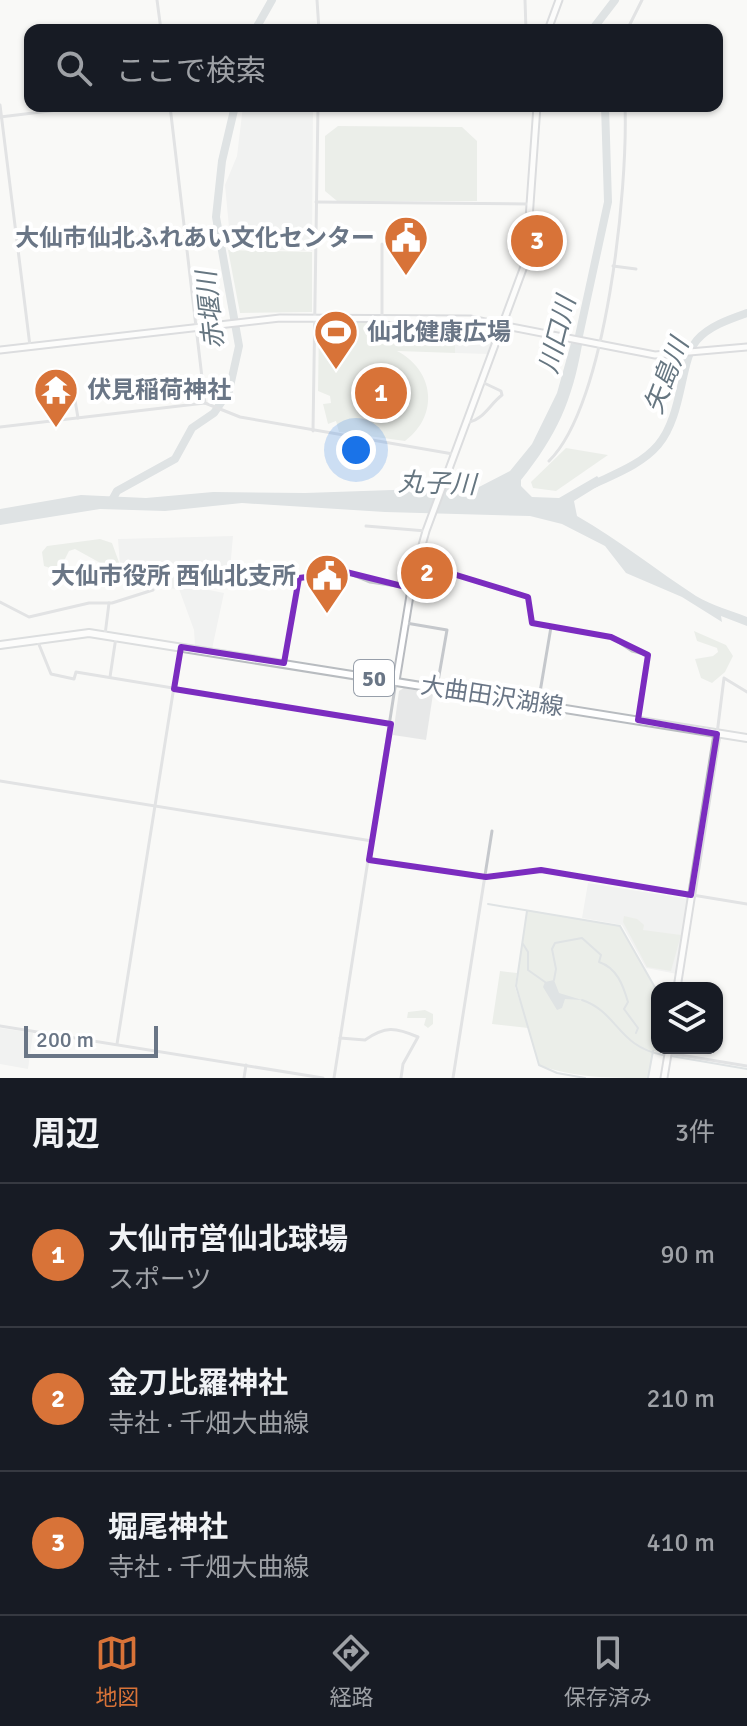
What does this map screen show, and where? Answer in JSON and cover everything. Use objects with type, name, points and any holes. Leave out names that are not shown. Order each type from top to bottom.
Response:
[{"type":"main road","name":"大曲田沢湖線","points":[[0,645],[77,633],[105,635],[747,738]]},
{"type":"street","points":[[157,0],[160,24]]},
{"type":"street","points":[[317,0],[319,24]]},
{"type":"street","points":[[525,0],[526,24]]},
{"type":"street","points":[[550,24],[559,0]]},
{"type":"street","points":[[630,24],[642,0]]},
{"type":"street","points":[[0,105],[30,346]]},
{"type":"street","points":[[1,117],[42,112]]},
{"type":"street","points":[[171,112],[205,403]]},
{"type":"street","points":[[313,431],[318,112]]},
{"type":"street","points":[[334,1078],[417,563],[447,470],[469,422],[526,261],[537,112]]},
{"type":"street","points":[[549,461],[567,439],[598,345],[625,176],[625,112]]},
{"type":"street","points":[[316,202],[529,204]]},
{"type":"street","points":[[382,244],[382,319]]},
{"type":"street","points":[[613,266],[636,269]]},
{"type":"street","points":[[0,350],[241,321],[315,319],[470,319],[655,355],[747,347]]},
{"type":"street","points":[[469,422],[480,419],[490,404],[502,395],[501,391],[482,382]]},
{"type":"street","points":[[74,394],[78,418]]},
{"type":"street","points":[[0,427],[205,403],[221,411],[313,431],[455,454]]},
{"type":"street","points":[[366,526],[426,531]]},
{"type":"street","points":[[417,563],[528,597],[532,621],[611,637],[632,651],[648,655],[638,720]]},
{"type":"street","points":[[284,663],[299,578],[346,572],[370,582],[412,588]]},
{"type":"street","points":[[0,602],[29,617],[89,603],[109,603],[153,590]]},
{"type":"street","points":[[105,635],[109,603]]},
{"type":"street","points":[[406,623],[447,630],[437,688]]},
{"type":"street","points":[[538,704],[551,627]]},
{"type":"street","points":[[110,678],[116,637]]},
{"type":"street","points":[[37,639],[51,674],[74,679],[76,672],[391,724]]},
{"type":"street","points":[[117,1044],[181,647]]},
{"type":"street","points":[[678,982],[724,678],[747,692]]},
{"type":"street","points":[[0,781],[372,841]]},
{"type":"street","points":[[453,1078],[492,831]]},
{"type":"street","points":[[369,860],[486,877],[541,870],[747,904]]},
{"type":"street","points":[[0,1026],[323,1078]]},
{"type":"street","points":[[340,1038],[365,1040],[375,1031],[391,1027],[418,1037],[405,1060],[401,1078]]},
{"type":"street","points":[[664,1078],[668,1054]]},
{"type":"street","points":[[684,1054],[747,1066]]},
{"type":"street","points":[[244,1078],[246,1065]]},
{"type":"highlighted area","points":[[417,563],[467,576],[528,597],[532,623],[611,637],[648,655],[638,720],[717,734],[691,895],[541,870],[486,877],[369,860],[391,724],[174,689],[181,647],[284,663],[299,578],[346,572],[410,588]]},
{"type":"shaded area","points":[[242,112],[313,112],[312,251],[231,249],[225,185],[237,156]]},
{"type":"shaded area","points":[[338,126],[462,127],[477,141],[477,201],[337,201],[325,191],[325,136]]},
{"type":"shaded area","points":[[228,250],[312,252],[312,312],[240,313]]},
{"type":"shaded area","points":[[319,322],[455,323],[455,353],[397,351],[419,369],[428,393],[424,419],[405,441],[339,432],[336,421],[328,424],[323,404],[331,403],[330,396],[318,391]]},
{"type":"shaded area","points":[[469,322],[496,329],[488,354],[455,353],[455,323]]},
{"type":"shaded area","points":[[571,343],[582,345],[568,400],[544,448],[521,480],[521,486],[532,497],[559,498],[597,476],[603,483],[574,501],[577,516],[696,596],[747,617],[747,626],[721,616],[722,622],[682,597],[626,573],[605,546],[562,524],[530,516],[385,512],[242,503],[165,511],[100,509],[0,525],[0,509],[81,495],[146,498],[213,492],[305,493],[479,487],[510,471],[532,444],[557,393]]},
{"type":"shaded area","points":[[566,448],[608,455],[556,491],[533,488],[531,482]]},
{"type":"shaded area","points":[[233,536],[230,570],[212,576],[209,590],[224,593],[212,649],[195,646],[194,630],[179,589],[165,588],[164,572],[130,572],[120,566],[118,539]]},
{"type":"shaded area","points":[[100,539],[112,543],[124,576],[75,549],[69,551],[59,571],[44,566],[42,552],[47,546]]},
{"type":"shaded area","points":[[694,631],[726,645],[733,656],[725,672],[712,683],[701,678],[695,659],[713,656],[718,652],[717,648],[697,641]]},
{"type":"shaded area","points":[[404,688],[433,694],[426,740],[393,735],[399,691]]},
{"type":"shaded area","points":[[588,883],[688,899],[677,974],[646,968],[622,925],[582,918]]},
{"type":"shaded area","points":[[527,910],[620,926],[652,982],[652,1054],[648,1078],[579,1075],[539,1065],[528,1028],[492,1024],[500,971],[517,973],[515,987],[526,1020],[516,986]]},
{"type":"shaded area","points":[[624,916],[637,919],[644,925],[643,930],[681,935],[671,971],[647,967],[623,922]]},
{"type":"shaded area","points":[[554,980],[559,993],[582,1000],[565,999],[562,1008],[557,1010],[543,987],[545,982]]},
{"type":"shaded area","points":[[425,1010],[433,1014],[433,1024],[428,1028],[424,1025],[426,1018],[407,1018],[408,1012]]},
{"type":"shaded area","points":[[0,1028],[33,1033],[28,1069],[0,1064]]},
{"type":"waterway","name":"赤堰川","points":[[258,24],[272,0]]},
{"type":"waterway","name":"川口川","points":[[597,24],[615,0]]},
{"type":"waterway","name":"赤堰川","points":[[111,502],[117,491],[175,459],[192,428],[214,413],[229,391],[239,346],[216,217],[222,161],[234,112]]},
{"type":"waterway","name":"川口川","points":[[577,345],[608,202],[605,112]]},
{"type":"waterway","name":"矢島川","points":[[594,484],[652,452],[672,419],[687,361],[697,340],[714,327],[747,313]]},
{"type":"waterway","points":[[488,904],[620,926],[652,982]]},
{"type":"waterway","points":[[527,911],[516,986],[539,1065],[557,1073],[585,1078]]},
{"type":"waterway","points":[[554,980],[556,969],[552,949],[555,943],[582,938],[601,955],[599,962],[610,968],[618,978],[628,1002],[624,1009],[638,1028],[636,1033]]},
{"type":"waterway","points":[[523,944],[528,952],[528,970],[545,982]]},
{"type":"waterway","points":[[582,1000],[604,1013],[636,1045],[663,1055]]},
{"type":"waterway","points":[[648,1078],[652,1054]]},
{"type":"waterway","points":[[671,1056],[747,1069]]},
{"type":"place","name":"堀尾神社","points":[[537,241]]},
{"type":"place","name":"大仙市仙北ふれあい文化センター","points":[[406,277]]},
{"type":"place","name":"仙北健康広場","points":[[336,371]]},
{"type":"place","name":"大仙市営仙北球場","points":[[381,393]]},
{"type":"place","name":"伏見稲荷神社","points":[[56,429]]},
{"type":"place","name":"金刀比羅神社","points":[[427,573]]},
{"type":"place","name":"大仙市役所 西仙北支所","points":[[327,615]]},
{"type":"water label","name":"丸子川","points":[[437,484]]}]
